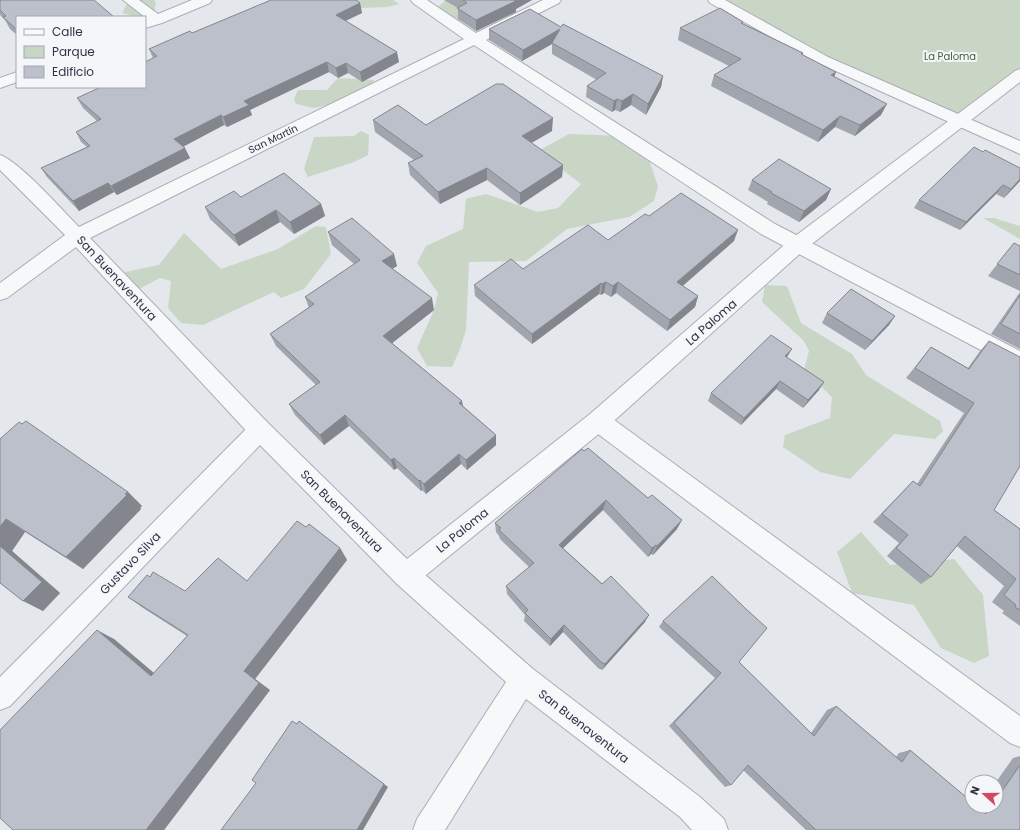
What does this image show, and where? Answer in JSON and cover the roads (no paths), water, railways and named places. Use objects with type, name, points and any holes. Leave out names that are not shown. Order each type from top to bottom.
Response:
[{"type":"street","points":[[130,0],[145,16]]},
{"type":"street","points":[[151,22],[205,0]]},
{"type":"street","points":[[418,0],[476,40],[768,230],[1020,361]]},
{"type":"street","name":"San Martín","points":[[0,293],[77,236],[476,40],[554,0]]},
{"type":"street","points":[[715,0],[822,60],[1020,148]]},
{"type":"street","name":"La Paloma","points":[[406,575],[598,422],[797,245],[1020,74]]},
{"type":"street","points":[[0,84],[16,76]]},
{"type":"street","name":"San Buenaventura","points":[[0,161],[15,173],[77,236],[260,430],[406,575],[523,679],[690,807],[713,830]]},
{"type":"street","points":[[598,422],[1020,733]]},
{"type":"street","name":"Gustavo Silva","points":[[0,696],[260,430]]},
{"type":"street","points":[[428,830],[523,679]]}]
